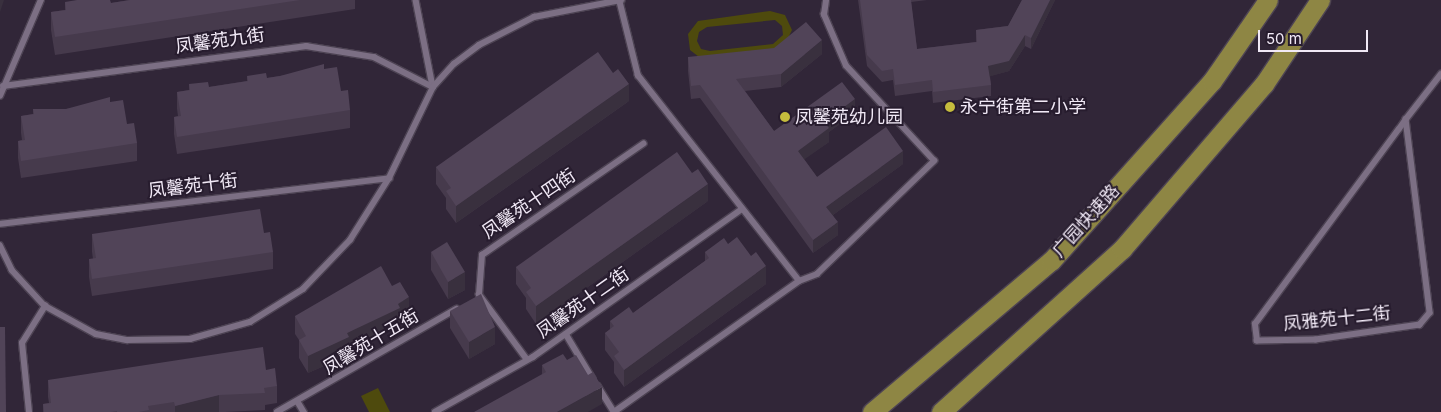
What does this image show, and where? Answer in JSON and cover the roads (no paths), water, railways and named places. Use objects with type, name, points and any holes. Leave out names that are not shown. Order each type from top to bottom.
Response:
[{"type":"highway","name":"广园快速路","points":[[872,412],[1051,261],[1212,81],[1268,0]]},
{"type":"highway","points":[[941,412],[1122,248],[1264,84],[1320,0]]},
{"type":"lane","points":[[0,96],[40,0]]},
{"type":"lane","points":[[416,0],[433,87]]},
{"type":"lane","points":[[0,245],[12,270],[45,306],[96,334],[127,340],[190,339],[250,322],[304,289],[350,240],[389,178],[433,87],[472,50],[505,29],[534,18],[620,0],[638,76],[799,281]]},
{"type":"lane","points":[[566,334],[614,412],[799,281],[817,274],[934,161],[846,66],[824,15],[826,0]]},
{"type":"lane","name":"凤馨苑九街","points":[[3,86],[306,46],[374,57],[433,87]]},
{"type":"lane","name":"凤雅苑十二街","points":[[1406,119],[1430,313],[1420,325],[1316,340],[1257,341],[1255,324],[1406,119],[1441,74]]},
{"type":"lane","name":"凤馨苑十四街","points":[[479,295],[482,255],[643,144]]},
{"type":"lane","name":"凤馨苑十街","points":[[0,224],[389,178]]},
{"type":"lane","name":"凤馨苑十二街","points":[[435,412],[527,360],[742,209]]},
{"type":"lane","points":[[471,300],[479,295],[527,360]]},
{"type":"lane","points":[[29,412],[22,343],[45,306]]},
{"type":"lane","name":"凤馨苑十五街","points":[[277,412],[298,402],[462,306]]},
{"type":"lane","points":[[298,402],[304,412]]},
{"type":"place","name":"永宁街第二小学","points":[[950,107]]},
{"type":"place","name":"凤馨苑幼儿园","points":[[785,117]]}]
